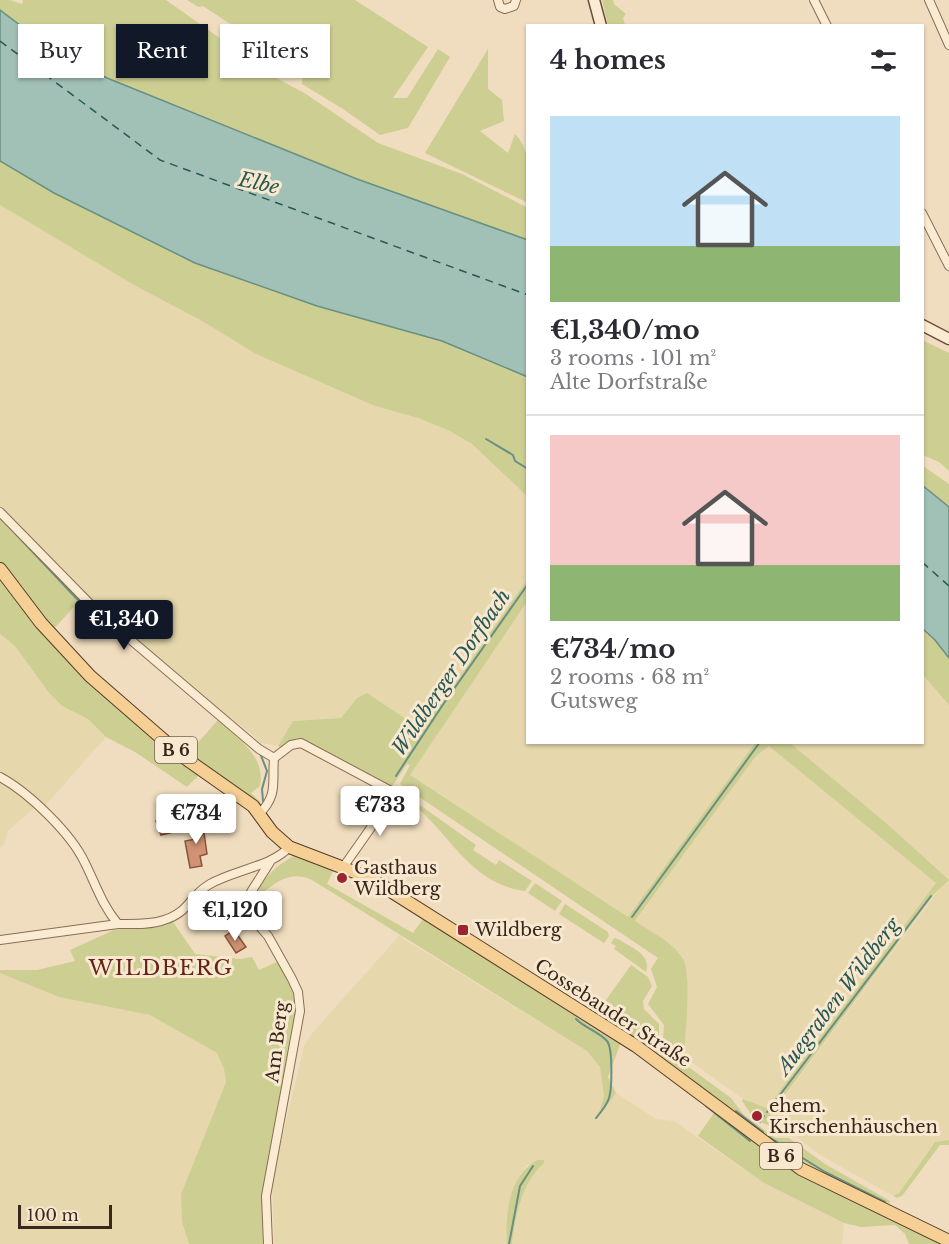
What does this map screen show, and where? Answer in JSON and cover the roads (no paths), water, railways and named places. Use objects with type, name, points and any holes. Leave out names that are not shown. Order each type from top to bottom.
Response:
[{"type":"main road","points":[[594,0],[600,24]]},
{"type":"main road","points":[[924,326],[949,339]]},
{"type":"main road","name":"Cossebauder Straße","points":[[0,570],[41,623],[90,676],[182,756],[245,799],[260,813],[272,832],[289,847],[344,866],[370,878],[636,1046],[801,1169],[949,1241]]},
{"type":"street","points":[[498,0],[500,7],[506,9],[514,6],[516,0]]},
{"type":"street","points":[[814,0],[826,24]]},
{"type":"street","points":[[929,0],[949,45]]},
{"type":"street","points":[[924,217],[949,266]]},
{"type":"street","points":[[0,512],[98,612],[259,749],[274,758]]},
{"type":"street","points":[[274,758],[291,745],[301,743],[391,791],[370,829],[344,866]]},
{"type":"street","points":[[260,813],[267,806],[275,790],[274,758]]},
{"type":"street","points":[[0,777],[17,786],[75,846],[86,864],[105,908],[118,924]]},
{"type":"street","points":[[0,940],[118,924],[163,921],[184,912],[192,899],[209,884],[253,866],[270,862],[282,855],[289,847]]},
{"type":"street","name":"Am Berg","points":[[268,1244],[266,1196],[300,1011],[298,992],[292,979],[268,936],[251,917],[248,908],[251,892],[270,862]]},
{"type":"water","name":"Elbe","points":[[0,10],[19,24],[18,78],[104,77],[357,179],[526,239],[526,376],[442,341],[317,306],[195,263],[54,193],[0,161]]},
{"type":"water","points":[[924,487],[949,507],[949,658],[924,630]]},
{"type":"waterway","name":"Wildberger Dorfbach","points":[[486,439],[513,455],[515,461],[526,468]]},
{"type":"waterway","points":[[15,533],[76,598],[115,634]]},
{"type":"waterway","name":"Wildberger Dorfbach","points":[[396,776],[526,587]]},
{"type":"waterway","points":[[632,917],[759,744]]},
{"type":"waterway","points":[[260,753],[267,771],[262,789],[263,801]]},
{"type":"waterway","name":"Auegraben Wildberg","points":[[767,1112],[931,896]]},
{"type":"waterway","points":[[576,1019],[604,1038],[609,1045],[610,1093],[607,1103],[596,1118]]},
{"type":"waterway","points":[[706,1106],[750,1141]]},
{"type":"waterway","points":[[736,1111],[763,1132]]},
{"type":"waterway","name":"Auegraben Wildberg","points":[[760,1122],[764,1116]]},
{"type":"waterway","name":"Auegraben Wildberg","points":[[769,1137],[825,1172],[885,1202]]},
{"type":"waterway","points":[[509,1244],[520,1186],[533,1166]]},
{"type":"place","name":"Gasthaus Wildberg","points":[[342,878]]},
{"type":"place","name":"Wildberg","points":[[463,930]]},
{"type":"place","name":"ehem. Kirschenhäuschen","points":[[757,1116]]},
{"type":"district","name":"WILDBERG","points":[[161,968]]}]
